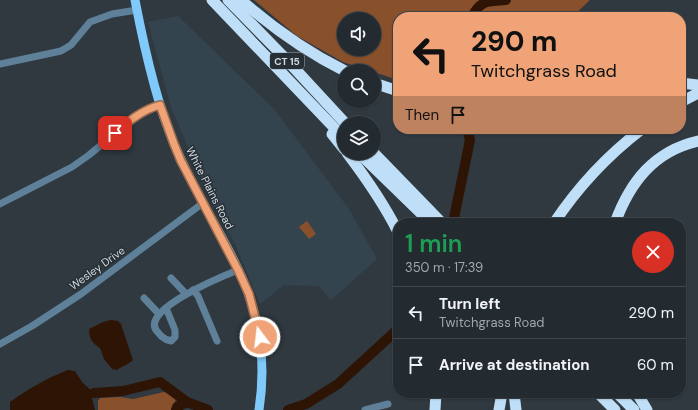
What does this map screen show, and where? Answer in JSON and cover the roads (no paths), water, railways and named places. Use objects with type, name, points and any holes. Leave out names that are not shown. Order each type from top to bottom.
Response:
[{"type":"highway","name":"CT 15","points":[[212,0],[256,48],[337,131]]},
{"type":"highway","name":"CT 15","points":[[228,0],[284,57],[339,116]]},
{"type":"highway","points":[[241,0],[282,34],[304,49],[337,67]]},
{"type":"highway","points":[[256,48],[287,86],[337,140]]},
{"type":"highway","points":[[686,84],[698,85]]},
{"type":"highway","points":[[381,85],[393,89]]},
{"type":"highway","points":[[686,99],[698,93]]},
{"type":"highway","points":[[558,218],[569,202],[600,167],[636,134]]},
{"type":"highway","points":[[617,218],[628,193],[640,176],[653,162],[686,144],[698,141]]},
{"type":"highway","points":[[352,160],[385,208],[393,223]]},
{"type":"highway","points":[[368,160],[432,218]]},
{"type":"highway","points":[[380,160],[433,218]]},
{"type":"highway","points":[[435,410],[436,398]]},
{"type":"highway","points":[[499,410],[501,398]]},
{"type":"highway","points":[[515,398],[516,410]]},
{"type":"highway","points":[[603,398],[615,410]]},
{"type":"highway","points":[[622,398],[634,410]]},
{"type":"highway","points":[[639,398],[647,410]]},
{"type":"main road","name":"White Plains Road","points":[[135,0],[160,105],[176,150],[249,294],[260,337],[262,374],[259,410]]},
{"type":"street","points":[[0,64],[61,51],[71,45],[90,22],[112,14],[137,10]]},
{"type":"street","points":[[0,204],[72,167],[89,155],[135,116],[149,108],[160,105]]},
{"type":"street","name":"Wesley Drive","points":[[0,344],[32,326],[81,294],[203,202]]},
{"type":"street","points":[[166,308],[175,330],[175,337],[171,341],[166,340],[154,327],[154,321],[159,314],[166,308],[193,290],[238,270]]},
{"type":"street","points":[[171,278],[186,294]]},
{"type":"street","points":[[193,290],[198,296],[217,341]]},
{"type":"street","points":[[144,298],[159,314]]},
{"type":"street","points":[[365,410],[388,404]]},
{"type":"waterway","points":[[474,12],[478,7],[486,2],[506,0]]},
{"type":"waterway","points":[[454,218],[470,140],[468,134]]},
{"type":"waterway","points":[[288,410],[306,404],[338,384],[393,334]]},
{"type":"waterway","points":[[94,393],[123,391],[160,382],[187,402],[208,410]]},
{"type":"waterway","points":[[176,410],[177,407],[187,402]]}]
